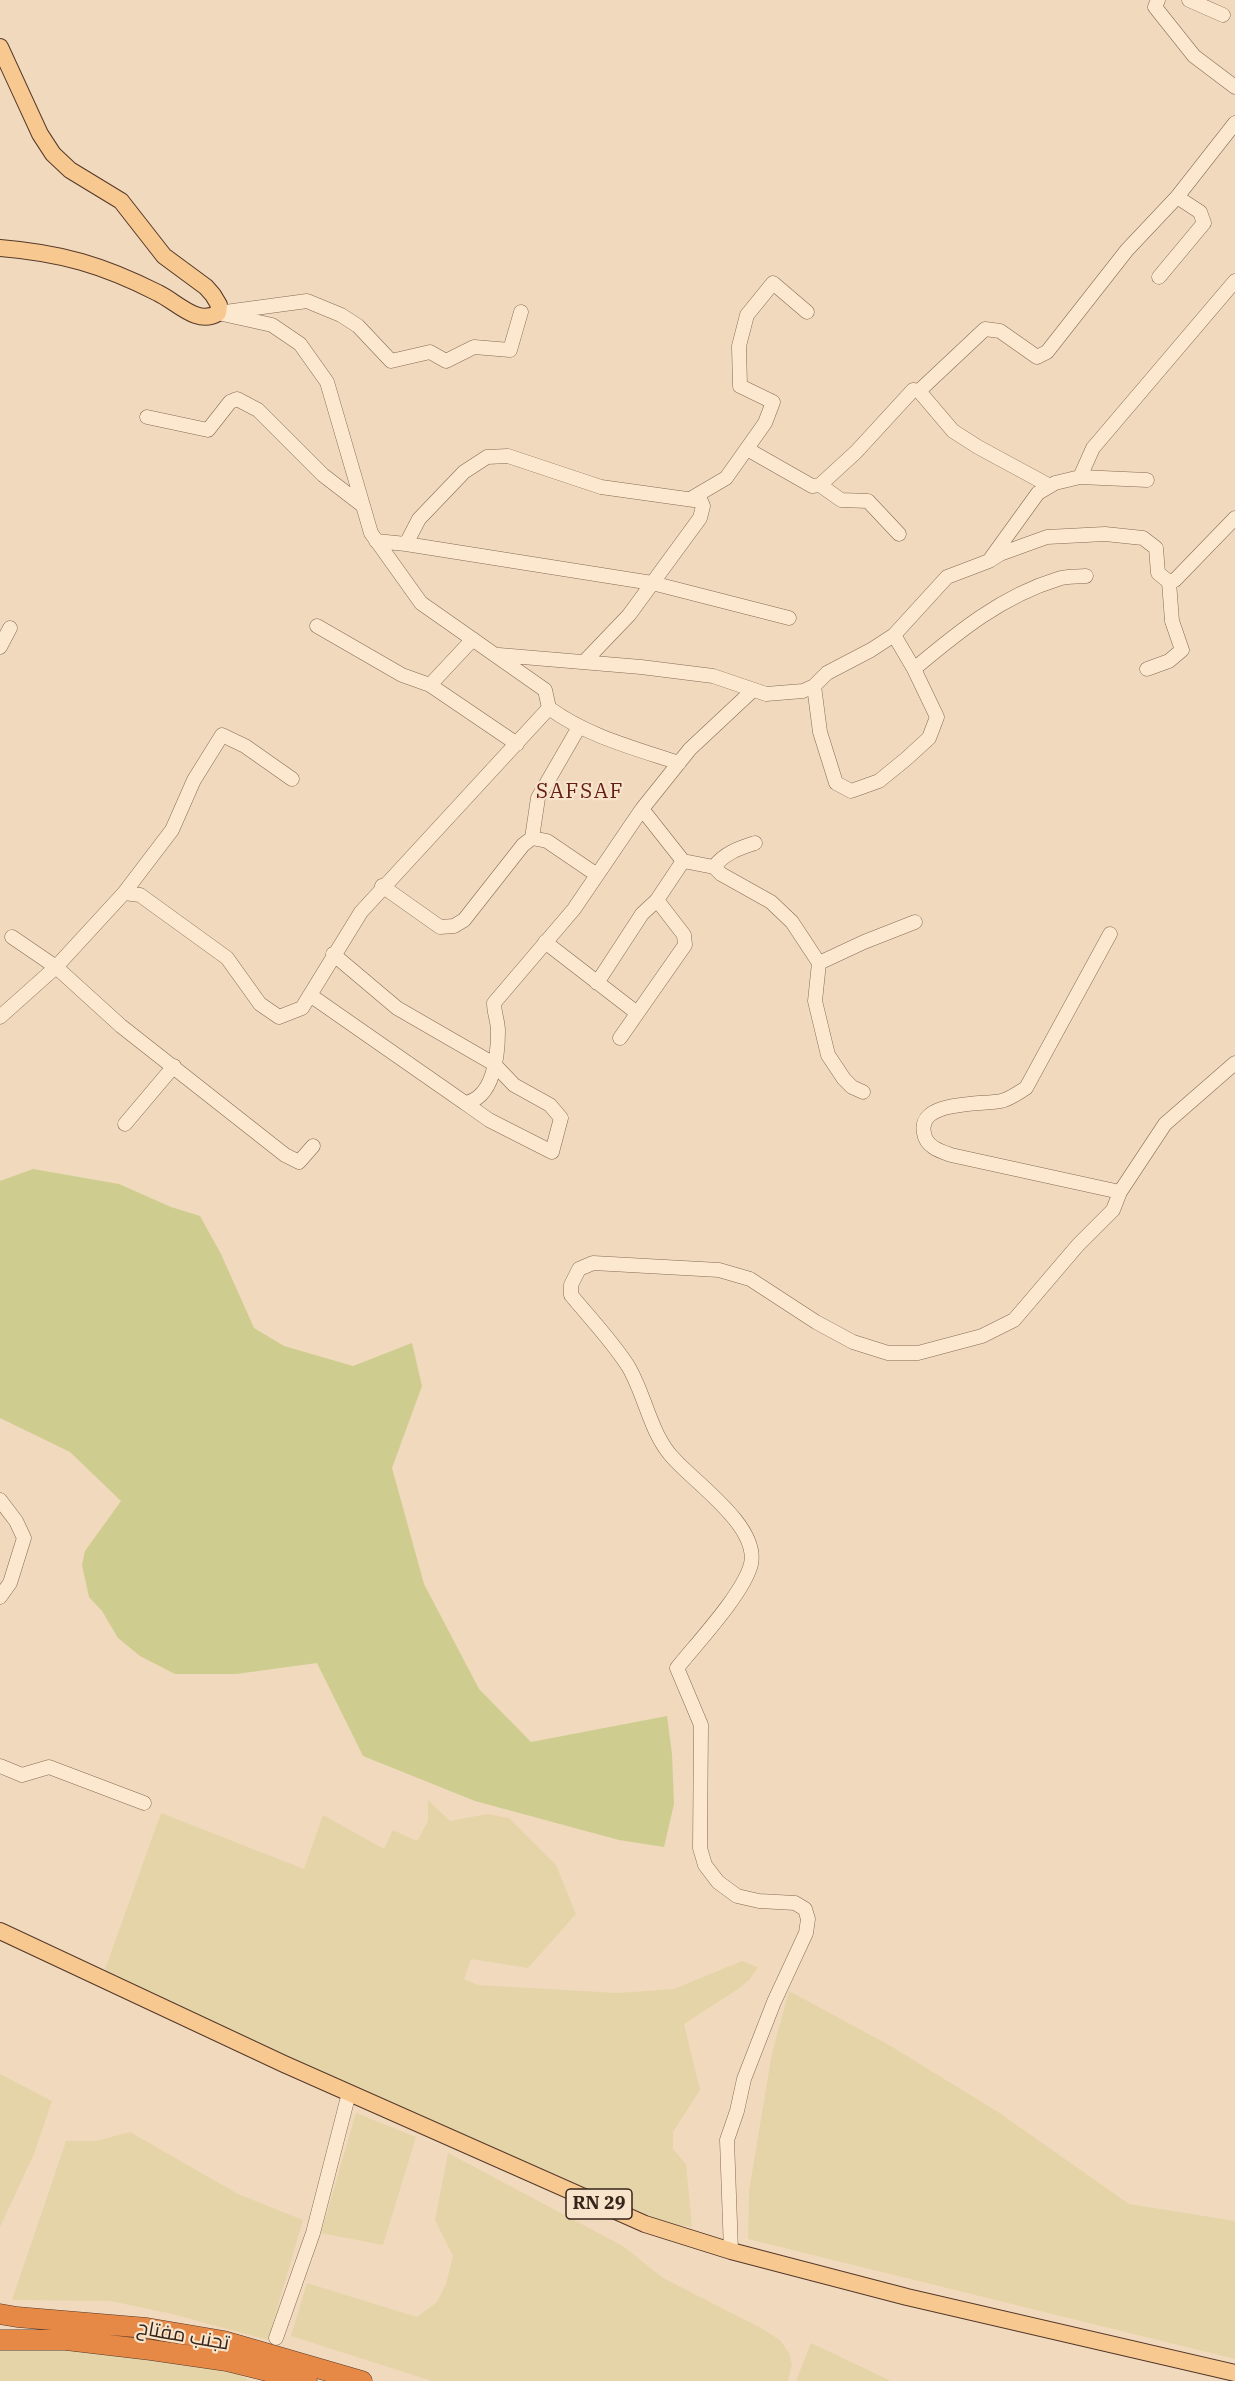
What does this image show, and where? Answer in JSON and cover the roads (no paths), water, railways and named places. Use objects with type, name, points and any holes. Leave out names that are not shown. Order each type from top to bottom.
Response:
[{"type":"highway","name":"تجنب مفتاح","points":[[0,2314],[17,2318],[147,2328],[224,2341],[362,2381]]},
{"type":"highway","name":"تجنب مفتاح","points":[[0,2340],[66,2340],[151,2350],[227,2361],[307,2381]]},
{"type":"main road","points":[[0,47],[40,134],[53,154],[70,170],[121,201],[164,256],[206,287],[213,295],[219,305],[218,313],[209,318],[199,317],[152,290],[83,261],[41,251],[0,248]]},
{"type":"main road","name":"RN 29","points":[[0,1931],[350,2093],[645,2224],[731,2251],[907,2297],[1235,2373]]},
{"type":"street","points":[[1158,0],[1155,7],[1194,56],[1235,87]]},
{"type":"street","points":[[1190,0],[1223,15]]},
{"type":"street","points":[[919,391],[985,329],[1000,331],[1037,357],[1047,352],[1127,250],[1177,197],[1235,123]]},
{"type":"street","points":[[1160,277],[1204,223],[1200,212],[1177,197]]},
{"type":"street","points":[[1080,477],[1093,448],[1235,281]]},
{"type":"street","points":[[692,498],[726,478],[765,423],[772,402],[740,386],[738,346],[747,315],[773,283],[807,312]]},
{"type":"street","points":[[218,313],[307,301],[341,315],[358,326],[392,361],[430,352],[447,361],[474,347],[510,350],[521,312]]},
{"type":"street","points":[[218,313],[272,325],[300,344],[327,382],[371,533],[420,603],[545,690],[549,708],[579,727],[598,736],[679,763]]},
{"type":"street","points":[[747,449],[812,486],[820,485],[856,452],[913,390],[919,391],[953,431],[1050,486]]},
{"type":"street","points":[[147,417],[208,429],[230,402],[237,399],[258,410],[323,475],[362,505]]},
{"type":"street","points":[[406,543],[419,519],[464,472],[487,457],[516,458],[601,487],[701,501],[703,506],[700,518],[629,615],[584,662]]},
{"type":"street","points":[[989,561],[1038,494],[1050,486],[1080,477],[1147,480]]},
{"type":"street","points":[[820,485],[841,500],[868,501],[899,534]]},
{"type":"street","points":[[1169,582],[1175,580],[1235,518]]},
{"type":"street","points":[[497,655],[641,667],[713,676],[766,694],[803,691],[814,686],[827,673],[894,635],[947,576],[1047,537],[1105,534],[1143,538],[1156,548],[1158,573],[1169,582],[1173,621],[1182,650],[1169,661],[1147,669]]},
{"type":"street","points":[[376,541],[406,543],[652,583],[789,618]]},
{"type":"street","points":[[914,669],[957,633],[995,606],[1060,578],[1086,576]]},
{"type":"street","points":[[317,626],[402,675],[430,685],[517,744]]},
{"type":"street","points":[[0,647],[10,628]]},
{"type":"street","points":[[814,686],[820,732],[837,783],[851,790],[879,780],[929,738],[936,717],[914,669],[894,635]]},
{"type":"street","points":[[430,685],[473,639]]},
{"type":"street","points":[[465,1103],[474,1101],[485,1089],[493,1074],[498,1032],[494,1003],[574,909],[642,809],[690,749],[752,691]]},
{"type":"street","points":[[124,893],[140,895],[227,958],[260,1004],[279,1017],[302,1008],[333,954],[361,912],[382,886],[549,708]]},
{"type":"street","points":[[382,886],[440,927],[454,926],[464,920],[523,845],[532,838],[538,798],[579,727]]},
{"type":"street","points":[[0,1016],[56,967],[124,893],[172,830],[194,780],[222,735],[245,746],[292,779]]},
{"type":"street","points":[[642,809],[683,861],[714,867],[721,874],[771,902],[792,922],[819,963],[815,1001],[828,1055],[844,1079],[852,1087],[863,1092]]},
{"type":"street","points":[[532,838],[547,841],[597,875]]},
{"type":"street","points":[[714,867],[719,860],[733,851],[755,843]]},
{"type":"street","points":[[597,983],[642,914],[657,900],[683,861]]},
{"type":"street","points":[[620,1038],[686,945],[684,935],[657,900]]},
{"type":"street","points":[[819,963],[915,922]]},
{"type":"street","points":[[1110,934],[1026,1088],[1004,1101],[944,1107],[928,1116],[923,1130],[925,1139],[935,1149],[951,1155],[1120,1192]]},
{"type":"street","points":[[12,937],[56,967],[121,1026],[285,1155],[300,1162],[313,1146]]},
{"type":"street","points":[[545,942],[638,1013]]},
{"type":"street","points":[[310,995],[489,1120],[552,1152],[561,1119],[550,1105],[514,1085],[494,1064],[397,1008],[333,954]]},
{"type":"street","points":[[731,2251],[727,2140],[737,2112],[744,2079],[774,2002],[807,1934],[808,1919],[805,1909],[795,1903],[759,1901],[737,1896],[718,1882],[705,1866],[700,1848],[701,1725],[677,1668],[742,1586],[751,1563],[750,1547],[746,1534],[733,1517],[673,1458],[655,1430],[629,1368],[571,1295],[571,1285],[579,1269],[593,1263],[719,1270],[750,1279],[816,1322],[853,1342],[888,1353],[918,1353],[982,1336],[1014,1320],[1078,1245],[1113,1210],[1120,1192],[1165,1124],[1235,1063]]},
{"type":"street","points":[[125,1124],[174,1066]]},
{"type":"street","points":[[0,1500],[16,1521],[24,1538],[10,1583],[0,1597]]},
{"type":"street","points":[[0,1766],[22,1775],[49,1767],[144,1803]]},
{"type":"street","points":[[276,2338],[313,2233],[350,2093]]},
{"type":"district","name":"SAFSAF","points":[[580,792]]}]
